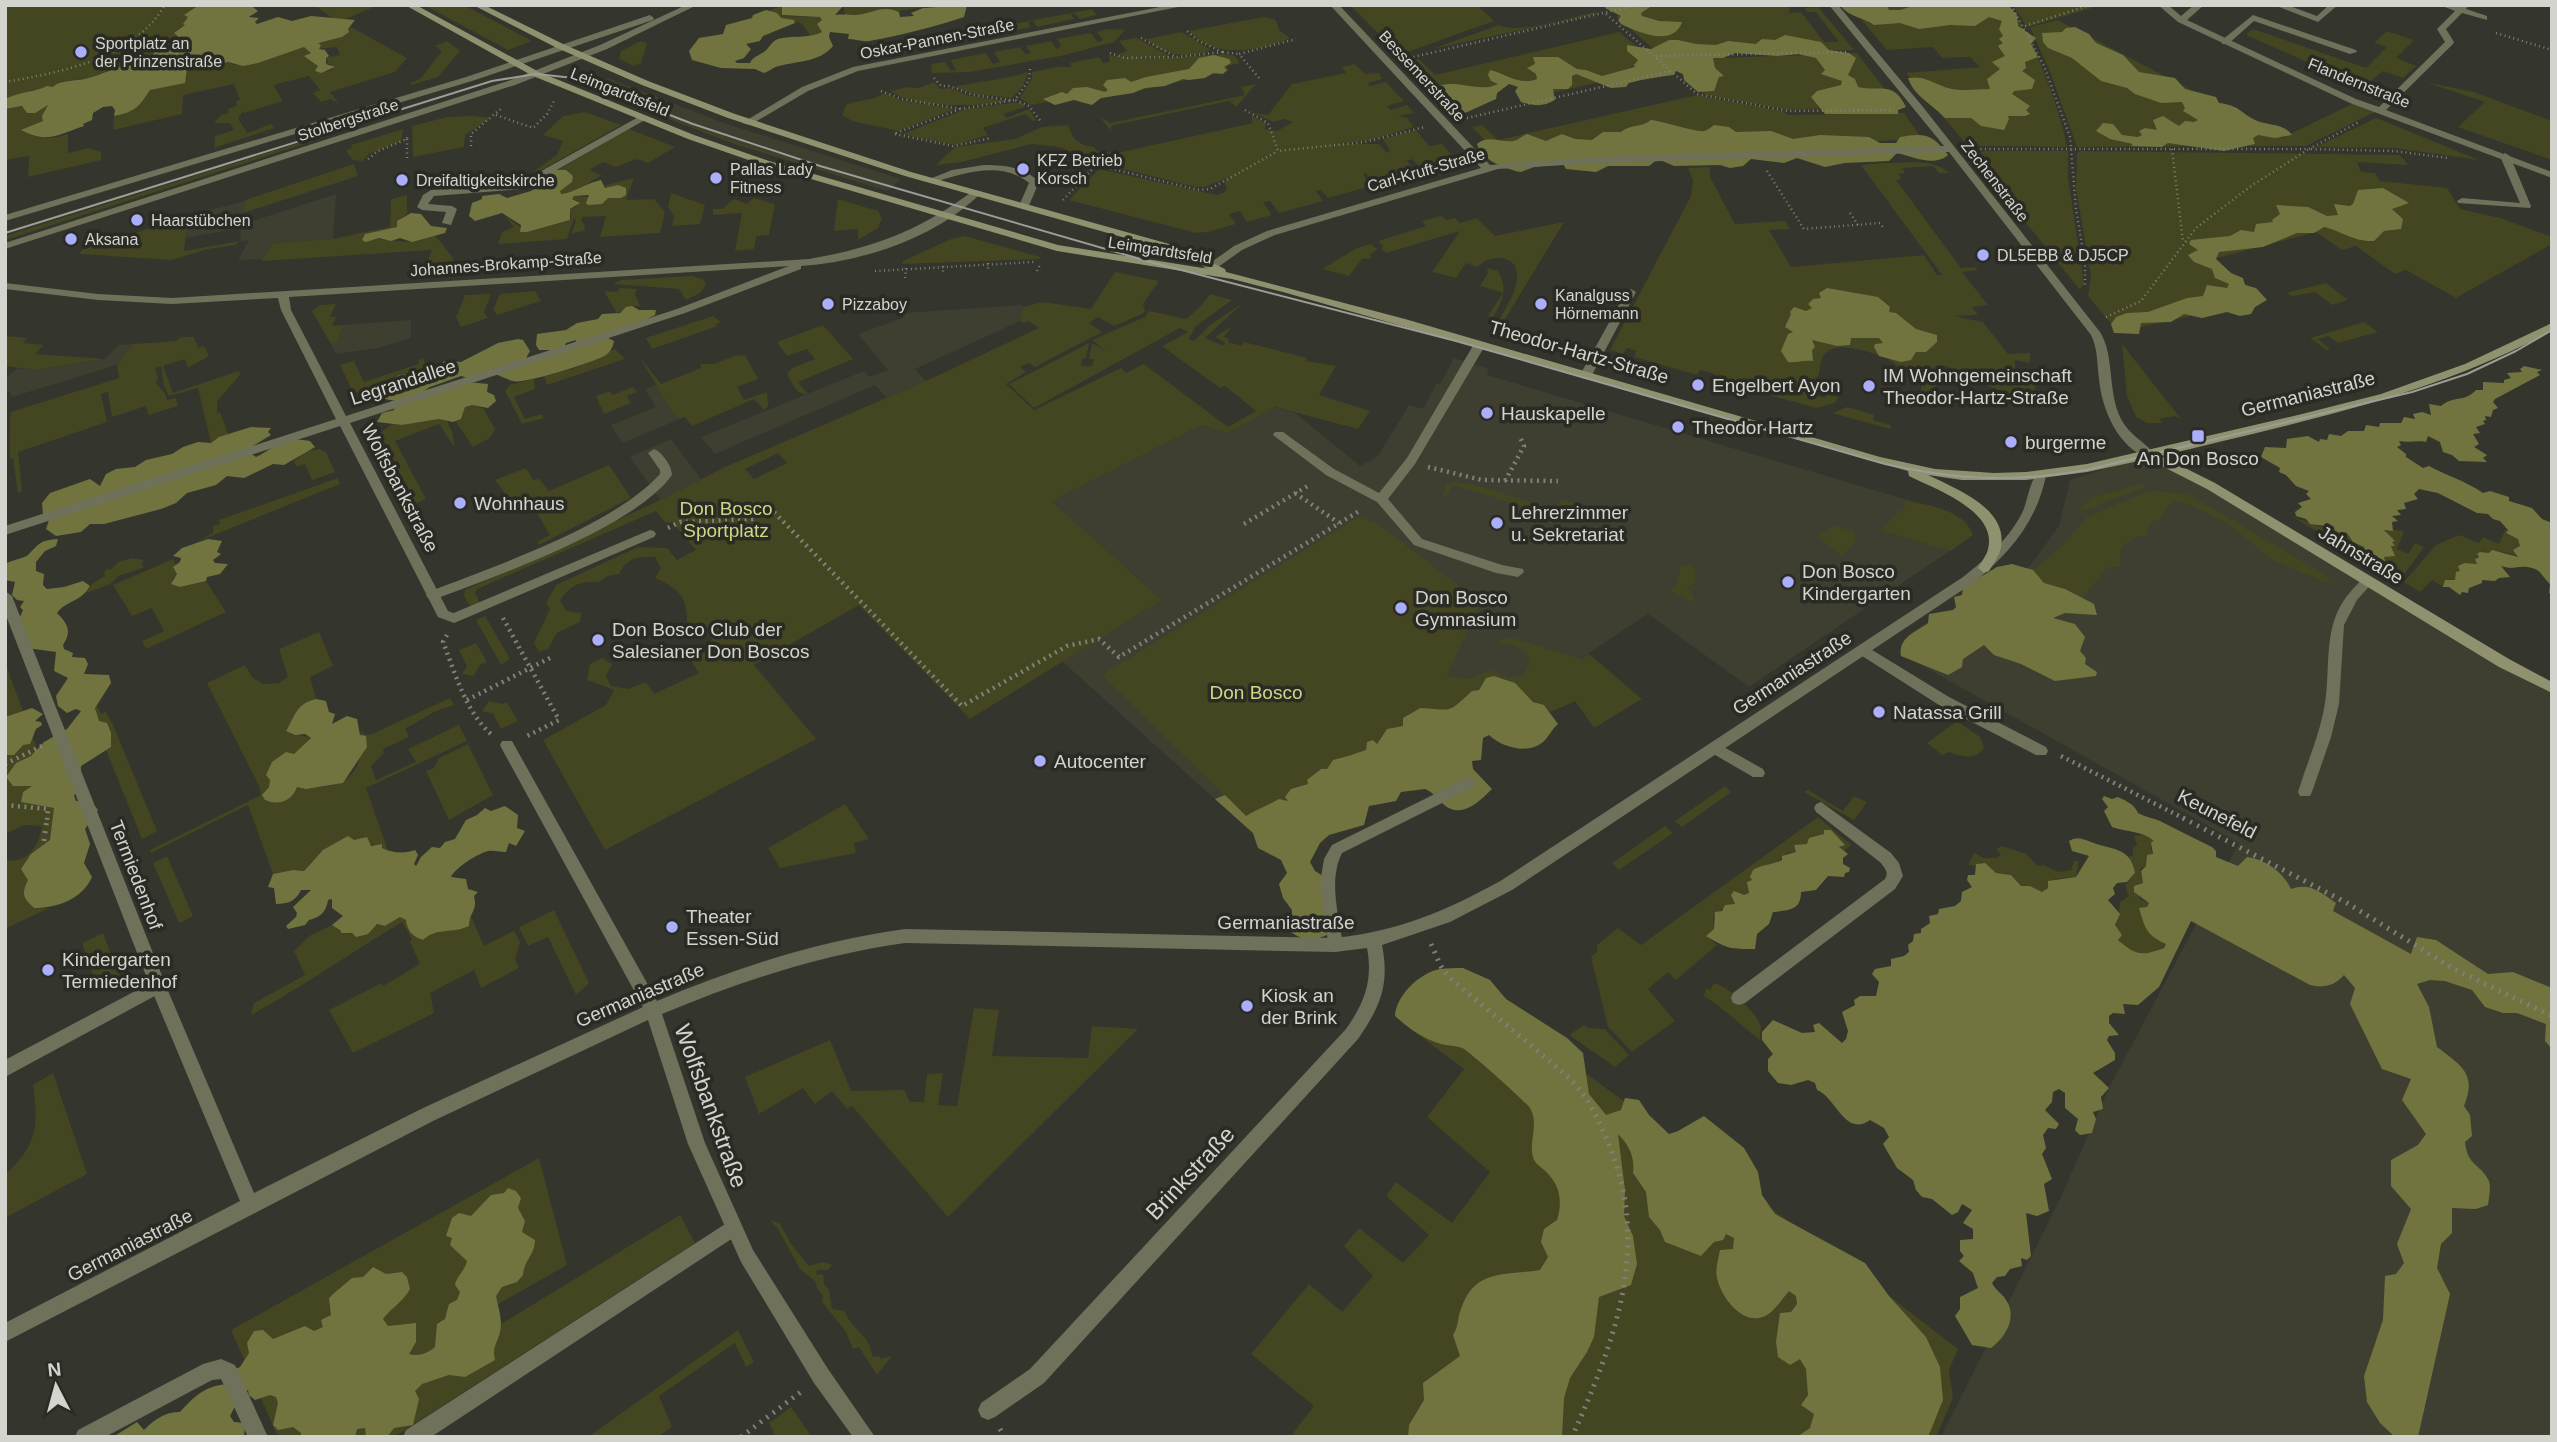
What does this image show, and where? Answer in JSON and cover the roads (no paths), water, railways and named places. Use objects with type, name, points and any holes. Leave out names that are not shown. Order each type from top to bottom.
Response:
[{"type":"main road","name":"Leimgardtsfeld","points":[[409,5],[536,74],[642,118],[766,163],[1067,251],[1207,269],[1232,276]]},
{"type":"main road","name":"Leimgardtsfeld","points":[[477,5],[584,57],[747,123],[932,180],[1176,249],[1207,269]]},
{"type":"main road","name":"Theodor-Hartz-Straße","points":[[1232,276],[1893,462],[1961,476],[2039,476]]},
{"type":"main road","name":"Germaniastraße","points":[[2039,476],[2087,470],[2400,393],[2462,371],[2552,326]]},
{"type":"main road","name":"Jahnstraße","points":[[2150,455],[2211,486],[2504,663],[2552,688]]},
{"type":"main road","points":[[1893,462],[1964,499],[1985,515],[1996,535],[1993,554],[1984,568]]},
{"type":"street","name":"Stolbergstraße","points":[[5,218],[516,64],[688,5]]},
{"type":"street","name":"Stolbergstraße","points":[[5,246],[402,120],[536,74],[584,57],[693,5]]},
{"type":"street","name":"Oskar-Pannen-Straße","points":[[747,123],[814,85],[856,69],[1184,5]]},
{"type":"street","name":"Bessemerstraße","points":[[1334,5],[1487,168]]},
{"type":"street","name":"Zechenstraße","points":[[1833,5],[1920,109],[2089,324],[2101,342],[2106,399],[2114,421],[2130,440],[2150,455]]},
{"type":"street","name":"Flandernstraße","points":[[2162,5],[2181,20],[2225,42],[2380,111],[2552,175]]},
{"type":"street","points":[[2181,20],[2200,5]]},
{"type":"street","points":[[2278,5],[2318,19],[2334,5]]},
{"type":"street","points":[[2444,5],[2463,8],[2484,18]]},
{"type":"street","points":[[2380,111],[2397,89],[2450,42],[2441,29],[2463,8]]},
{"type":"street","points":[[2225,42],[2253,18],[2353,52]]},
{"type":"street","points":[[447,223],[452,209],[422,208],[431,193],[520,187],[642,118]]},
{"type":"street","name":"Carl-Kruft-Straße","points":[[1207,269],[1238,248],[1271,233],[1487,168],[1539,162],[1951,149]]},
{"type":"street","points":[[2462,201],[2526,206],[2505,156]]},
{"type":"street","points":[[932,180],[971,167],[996,168],[1022,174],[1034,182],[1024,206]]},
{"type":"street","name":"Johannes-Brokamp-Straße","points":[[5,285],[145,300],[809,262],[872,251],[913,234],[944,217],[977,192]]},
{"type":"street","name":"Legrandallee","points":[[5,531],[681,311],[809,262]]},
{"type":"street","name":"Johannes-Brokamp-Straße","points":[[5,278],[20,287]]},
{"type":"street","points":[[1586,375],[1631,292]]},
{"type":"street","name":"Wolfsbankstraße","points":[[283,294],[286,310],[341,421],[443,614],[454,618],[494,603],[650,534]]},
{"type":"street","points":[[1381,499],[1411,461],[1480,344]]},
{"type":"street","points":[[1279,435],[1330,472],[1381,499],[1419,542],[1501,570],[1518,572]]},
{"type":"street","points":[[433,596],[560,542],[643,499],[666,475],[666,470],[654,453]]},
{"type":"street","name":"Germaniastraße","points":[[5,1333],[518,1071],[653,1010],[807,954],[878,939],[970,936],[1335,945],[1373,942],[1455,914],[1507,885],[1984,568],[2022,528],[2033,505],[2039,476]]},
{"type":"street","points":[[2305,792],[2332,704],[2335,630],[2352,596],[2368,581]]},
{"type":"street","name":"Termiedenhof","points":[[5,596],[158,986],[251,1206]]},
{"type":"street","points":[[1864,650],[1944,701],[2041,751]]},
{"type":"street","name":"Wolfsbankstraße","points":[[508,745],[653,1010],[697,1144],[733,1228],[760,1280],[821,1376],[865,1437]]},
{"type":"street","points":[[1715,748],[1758,773]]},
{"type":"street","points":[[1335,945],[1328,872],[1330,860],[1337,849],[1469,783]]},
{"type":"street","points":[[1739,998],[1890,884],[1895,876],[1891,863],[1821,808]]},
{"type":"street","name":"Brinkstraße","points":[[988,1410],[1037,1376],[1352,1034],[1378,988],[1378,964],[1373,942]]},
{"type":"street","points":[[5,1069],[158,986]]},
{"type":"street","points":[[413,1437],[733,1228]]},
{"type":"street","points":[[85,1437],[211,1371],[221,1369],[228,1372],[258,1437]]},
{"type":"tram line","points":[[5,233],[492,81],[536,74],[574,78],[693,124],[820,166],[1154,263],[1456,341],[1885,464],[1937,474],[2009,478],[2086,470],[2412,392],[2467,374],[2516,351],[2552,330]]},
{"type":"place","name":"Sportplatz an der Prinzenstraße","points":[[81,52]]},
{"type":"place","name":"KFZ Betrieb Korsch","points":[[1023,169]]},
{"type":"place","name":"Pallas Lady Fitness","points":[[716,178]]},
{"type":"place","name":"Dreifaltigkeitskirche","points":[[402,180]]},
{"type":"place","name":"Haarstübchen","points":[[137,220]]},
{"type":"place","name":"Aksana","points":[[71,239]]},
{"type":"place","name":"DL5EBB & DJ5CP","points":[[1983,255]]},
{"type":"place","name":"Pizzaboy","points":[[828,304]]},
{"type":"place","name":"Kanalguss Hörnemann","points":[[1541,304]]},
{"type":"place","name":"Engelbert Ayon","points":[[1698,385]]},
{"type":"place","name":"IM Wohngemeinschaft Theodor-Hartz-Straße","points":[[1869,386]]},
{"type":"place","name":"Hauskapelle","points":[[1487,413]]},
{"type":"place","name":"Theodor Hartz","points":[[1678,427]]},
{"type":"place","name":"An Don Bosco","points":[[2198,436]]},
{"type":"place","name":"burgerme","points":[[2011,442]]},
{"type":"place","name":"Wohnhaus","points":[[460,503]]},
{"type":"place","name":"Lehrerzimmer u. Sekretariat","points":[[1497,523]]},
{"type":"place","name":"Don Bosco Kindergarten","points":[[1788,582]]},
{"type":"place","name":"Don Bosco Gymnasium","points":[[1401,608]]},
{"type":"place","name":"Don Bosco Club der Salesianer Don Boscos","points":[[598,640]]},
{"type":"place","name":"Natassa Grill","points":[[1879,712]]},
{"type":"place","name":"Autocenter","points":[[1040,761]]},
{"type":"place","name":"Theater Essen-Süd","points":[[672,927]]},
{"type":"place","name":"Kindergarten Termiedenhof","points":[[48,970]]},
{"type":"place","name":"Kiosk an der Brink","points":[[1247,1006]]},
{"type":"park label","name":"Don Bosco Sportplatz","points":[[726,519]]},
{"type":"park label","name":"Don Bosco","points":[[1256,692]]}]
